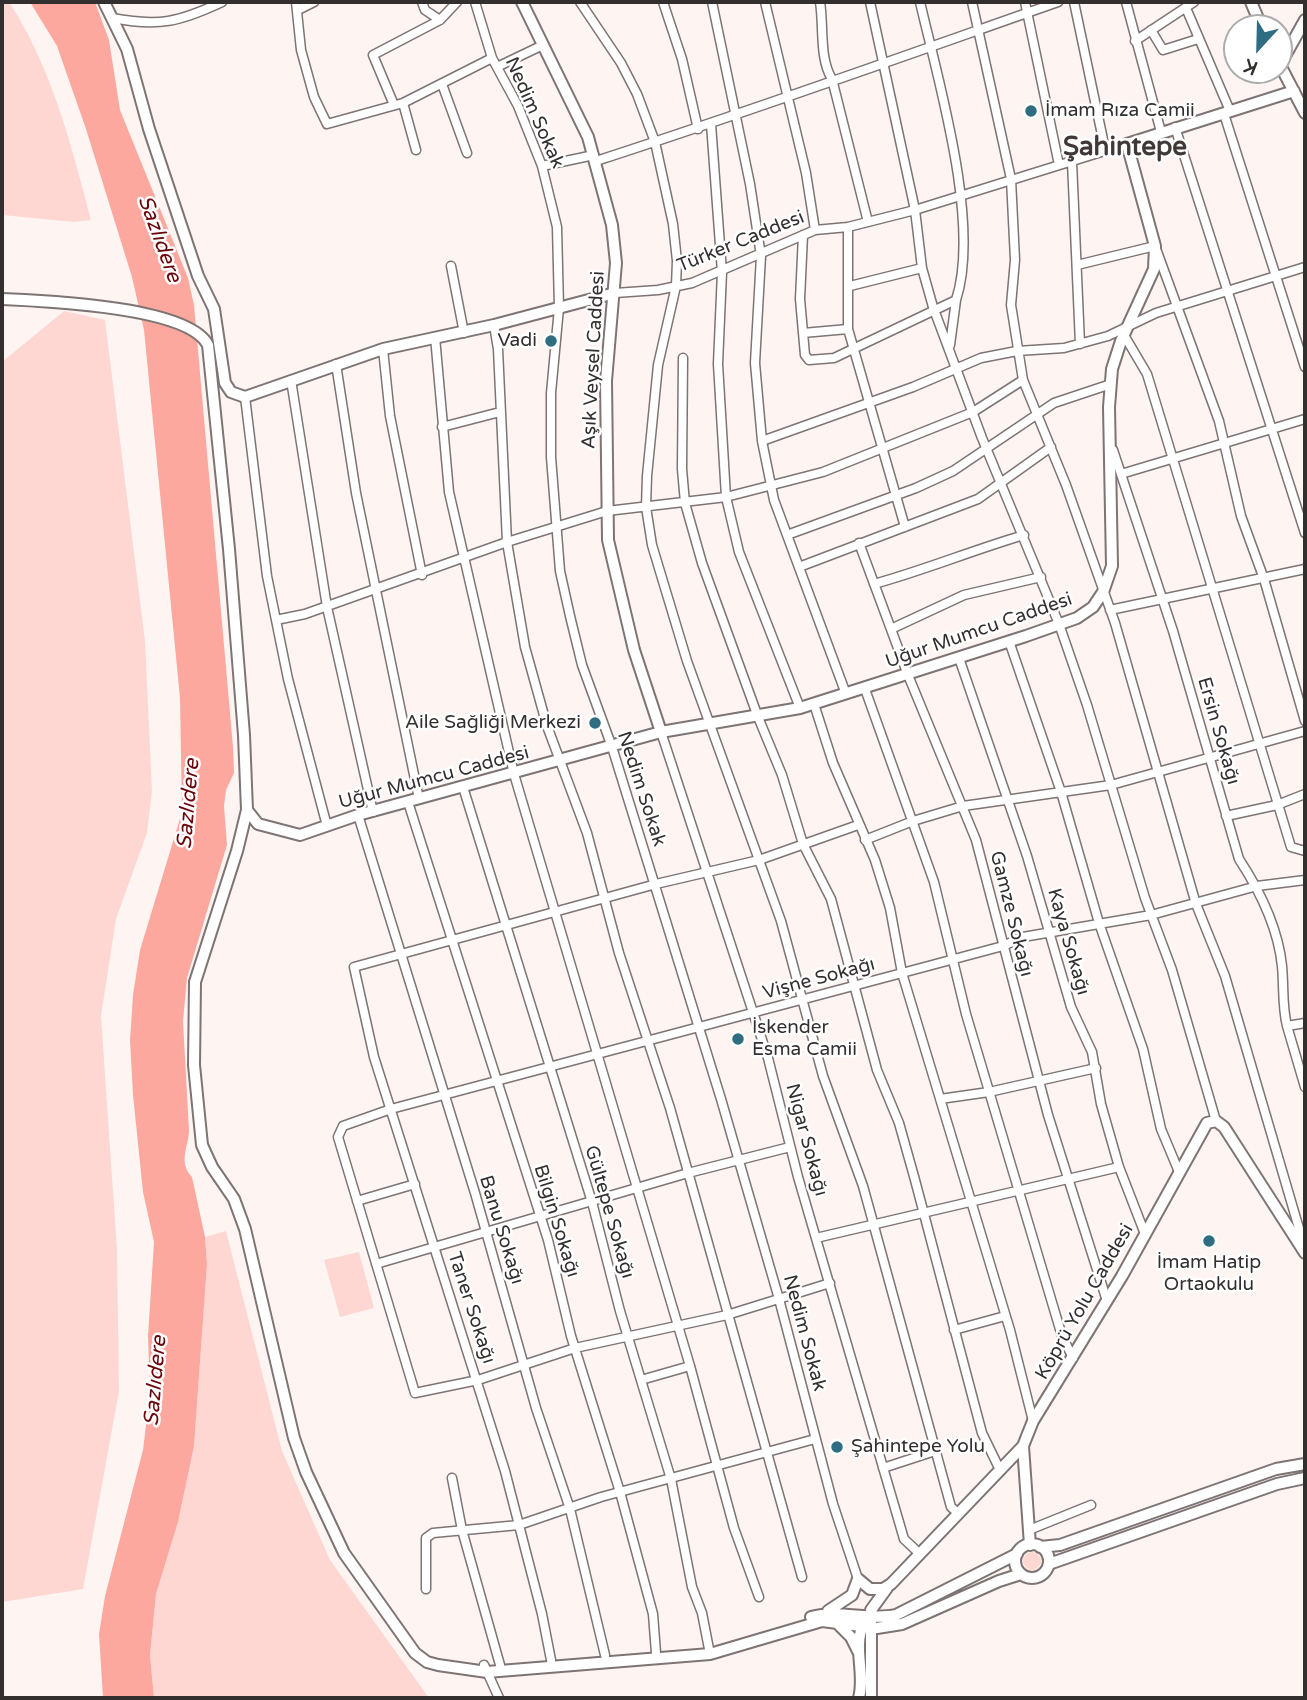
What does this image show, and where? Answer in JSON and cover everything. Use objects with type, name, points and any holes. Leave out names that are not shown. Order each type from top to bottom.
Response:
[{"type":"street","points":[[104,2],[127,49],[149,129],[198,276],[214,309],[225,383],[231,392],[245,397],[267,576],[301,734],[327,826]]},
{"type":"street","points":[[112,19],[147,25],[177,20],[222,2]]},
{"type":"street","points":[[314,2],[297,6],[301,50],[314,97],[327,124],[403,103],[442,84],[455,74],[543,45]]},
{"type":"street","points":[[422,2],[425,10],[440,20]]},
{"type":"street","points":[[394,105],[373,55],[440,20],[457,2]]},
{"type":"street","name":"Nedim Sokak","points":[[475,2],[495,62],[542,166],[557,227],[559,308],[551,393],[551,457],[560,571],[576,641],[700,1027],[779,1299],[815,1439],[858,1579]]},
{"type":"street","name":"Aşık Veysel Caddesi","points":[[522,2],[595,158],[612,225],[616,263],[606,381],[608,540],[618,592],[661,732]]},
{"type":"street","points":[[580,2],[621,63],[655,142],[673,224],[677,261],[676,286],[658,365],[646,507],[666,595],[759,860],[804,999],[823,1076],[874,1224],[951,1507],[958,1513]]},
{"type":"street","points":[[663,2],[682,59],[698,128]]},
{"type":"street","points":[[712,2],[737,116],[761,256],[755,363],[762,441],[772,487],[787,535],[846,694]]},
{"type":"street","points":[[765,2],[806,173],[815,230]]},
{"type":"street","points":[[820,2],[824,28],[824,67],[832,79],[868,222]]},
{"type":"street","points":[[870,2],[915,210],[922,268],[935,312],[999,481],[1024,535],[1059,624],[1151,915],[1172,970],[1216,1121],[1305,1252]]},
{"type":"street","points":[[920,2],[960,195],[965,246],[949,345]]},
{"type":"street","points":[[972,2],[1011,179],[1015,260],[1011,305],[1023,380],[1051,447],[1110,610],[1160,772],[1196,904],[1226,976],[1284,1183],[1301,1215],[1305,1252]]},
{"type":"street","points":[[1025,2],[1059,165]]},
{"type":"street","points":[[542,166],[595,158],[737,116],[787,99],[832,79],[1058,2]]},
{"type":"street","points":[[1074,2],[1105,149]]},
{"type":"street","points":[[1125,2],[1161,132]]},
{"type":"street","points":[[1135,41],[1194,2]]},
{"type":"street","points":[[1186,8],[1227,113],[1305,367]]},
{"type":"street","points":[[1293,41],[1305,20]]},
{"type":"street","points":[[1151,30],[1163,50],[1198,39]]},
{"type":"street","points":[[442,84],[467,153]]},
{"type":"street","points":[[1290,84],[1305,113]]},
{"type":"street","points":[[1127,144],[1294,91]]},
{"type":"street","points":[[403,103],[416,150]]},
{"type":"street","points":[[710,124],[722,272],[718,364],[726,497],[739,552],[800,708]]},
{"type":"street","points":[[1175,127],[1305,533]]},
{"type":"street","name":"Türker Caddesi","points":[[245,397],[383,349],[494,325],[615,293],[676,286],[722,272],[815,230],[848,227],[915,210],[1127,144]]},
{"type":"street","name":"Uğur Mumcu Caddesi","points":[[247,810],[258,824],[300,835],[358,816],[661,732],[758,717],[814,704],[1077,618],[1093,607],[1103,592],[1112,566],[1112,369],[1124,335],[1154,269],[1155,246],[1127,144]]},
{"type":"street","points":[[1072,162],[1080,344]]},
{"type":"street","points":[[848,227],[848,329],[905,527]]},
{"type":"street","points":[[803,235],[800,299],[805,355],[809,360],[834,358],[956,300]]},
{"type":"street","points":[[1077,265],[1155,246],[1226,444],[1241,516],[1264,579],[1305,721]]},
{"type":"street","points":[[451,266],[464,332]]},
{"type":"street","points":[[762,441],[981,358],[1080,344],[1108,336],[1130,323],[1178,306],[1305,267]]},
{"type":"street","points":[[850,286],[922,268]]},
{"type":"street","points":[[2,299],[90,304],[175,323],[204,337],[209,357],[244,736],[247,810],[237,851],[195,982],[194,1065],[202,1145],[212,1167],[234,1199],[245,1228],[294,1438],[326,1519],[344,1553],[415,1653],[427,1662],[453,1667],[486,1669],[710,1654],[822,1621],[902,1624]]},
{"type":"street","points":[[494,325],[508,542],[525,647],[559,762],[587,833],[688,1173],[802,1577]]},
{"type":"street","points":[[803,333],[848,329]]},
{"type":"street","points":[[1124,335],[1147,374],[1215,590],[1291,847],[1305,851]]},
{"type":"street","points":[[435,337],[449,492],[514,774],[679,1327],[716,1466],[759,1597]]},
{"type":"street","points":[[383,349],[390,416],[422,575]]},
{"type":"street","points":[[683,358],[682,469],[685,503],[702,563],[782,775],[803,844],[831,899],[877,1070],[899,1124],[982,1433],[1000,1470]]},
{"type":"street","name":"Bilgin Sokağı","points":[[336,364],[356,493],[377,590],[414,801],[620,1492],[653,1614],[656,1653]]},
{"type":"street","points":[[291,380],[327,607],[373,812]]},
{"type":"street","points":[[276,620],[327,607],[508,542],[607,511],[685,503],[772,487],[883,449],[973,412],[1023,380]]},
{"type":"street","points":[[787,535],[897,495],[953,471],[1054,403],[1111,384]]},
{"type":"street","points":[[442,427],[500,412]]},
{"type":"street","points":[[1121,474],[1305,419]]},
{"type":"street","name":"Ersin Sokağı","points":[[1110,443],[1163,601],[1239,859],[1257,886],[1275,932],[1282,966],[1281,993],[1287,1027],[1305,1087]]},
{"type":"street","points":[[799,567],[978,499],[999,481],[1051,447]]},
{"type":"street","points":[[874,584],[923,571],[970,550],[1024,535]]},
{"type":"street","name":"Gamze Sokağı","points":[[859,543],[908,675],[976,840],[1039,1081],[1107,1301]]},
{"type":"street","points":[[1110,610],[1305,569]]},
{"type":"street","points":[[891,629],[964,595],[1041,577]]},
{"type":"street","points":[[1009,641],[1061,792],[1099,923],[1143,1049],[1161,1129],[1179,1172]]},
{"type":"street","name":"Kaya Sokağı","points":[[958,658],[1008,799],[1071,1007],[1092,1052],[1101,1104],[1119,1167],[1145,1234]]},
{"type":"street","points":[[865,689],[934,882],[966,1014],[1062,1336],[1073,1359]]},
{"type":"street","points":[[814,704],[833,763],[890,908],[902,973],[1005,1316],[1033,1421]]},
{"type":"street","points":[[865,840],[912,821],[963,806],[1111,785],[1305,731]]},
{"type":"street","name":"Nigar Sokağı","points":[[661,732],[754,1013],[790,1147],[904,1539],[920,1553]]},
{"type":"street","name":"Gültepe Sokağı","points":[[463,787],[592,1202],[628,1338],[671,1479],[692,1587],[702,1613],[709,1648]]},
{"type":"street","points":[[1226,816],[1277,805],[1305,794]]},
{"type":"street","name":"Banu Sokağı","points":[[358,816],[570,1509],[605,1655]]},
{"type":"street","points":[[402,956],[555,911],[759,860],[858,825]]},
{"type":"street","name":"Vişne Sokağı","points":[[357,1200],[338,1137],[343,1126],[391,1109],[1003,946],[1023,937],[1151,915],[1257,886],[1305,880]]},
{"type":"street","name":"Taner Sokağı","points":[[402,956],[354,967],[374,1057],[478,1381],[519,1525],[551,1660]]},
{"type":"street","points":[[1287,1027],[1305,1023]]},
{"type":"street","points":[[940,1099],[989,1092],[1096,1068]]},
{"type":"street","name":"Köprü Yolu Caddesi","points":[[868,1623],[874,1602],[1023,1446],[1033,1421],[1107,1301],[1207,1123],[1216,1121]]},
{"type":"street","points":[[376,1264],[637,1187],[790,1147]]},
{"type":"street","points":[[816,1238],[1119,1167]]},
{"type":"street","points":[[415,1184],[357,1200],[415,1393],[478,1381],[524,1363],[575,1348],[727,1315],[830,1283]]},
{"type":"street","points":[[954,1330],[1005,1316]]},
{"type":"street","points":[[641,1380],[690,1366]]},
{"type":"street","points":[[426,1589],[426,1538],[433,1533],[519,1525],[620,1492],[815,1439]]},
{"type":"street","points":[[872,1648],[883,1634],[999,1581],[1021,1574],[1037,1577],[1046,1571],[1049,1564],[1048,1555],[1035,1546],[1029,1530],[1023,1446]]},
{"type":"street","points":[[883,1468],[935,1451]]},
{"type":"street","points":[[822,1614],[868,1623],[896,1615],[1035,1546],[1060,1545],[1276,1469],[1305,1464]]},
{"type":"street","points":[[452,1478],[462,1530],[500,1665]]},
{"type":"street","points":[[1049,1564],[1277,1484],[1305,1478]]},
{"type":"street","points":[[1029,1530],[1091,1505]]},
{"type":"street","points":[[1017,1554],[1016,1565],[1021,1574]]},
{"type":"street","points":[[486,1669],[551,1660],[709,1648],[760,1636],[822,1614],[852,1595],[858,1579]]},
{"type":"street","points":[[858,1579],[864,1587],[878,1590],[894,1581]]},
{"type":"street","points":[[858,1579],[872,1648],[871,1698]]},
{"type":"street","points":[[837,1623],[851,1637],[859,1654],[862,1687],[859,1698]]},
{"type":"street","points":[[859,1654],[868,1623]]},
{"type":"street","points":[[486,1669],[498,1697]]},
{"type":"shaded area","points":[[2,2],[9,2],[49,80],[68,135],[91,220],[74,222],[2,215]]},
{"type":"shaded area","points":[[64,311],[105,320],[145,641],[152,791],[147,833],[116,919],[101,1016],[117,1250],[119,1391],[83,1589],[2,1602],[2,362]]},
{"type":"shaded area","points":[[226,1231],[282,1451],[330,1560],[429,1698],[154,1698],[150,1655],[156,1594],[178,1522],[194,1446],[207,1264],[205,1237]]},
{"type":"shaded area","points":[[359,1252],[374,1308],[340,1317],[324,1260]]},
{"type":"shaded area","points":[[1032,1552],[1040,1557],[1041,1561],[1036,1569],[1032,1570],[1024,1565],[1023,1561],[1028,1553]]},
{"type":"water","name":"Sazlıdere","points":[[30,2],[95,2],[109,40],[120,110],[188,278],[194,305],[233,747],[234,773],[226,790],[224,806],[227,845],[187,978],[183,1021],[189,1131],[185,1166],[192,1177],[205,1237],[207,1264],[194,1446],[178,1522],[156,1594],[150,1655],[154,1698],[103,1698],[99,1634],[105,1596],[143,1450],[150,1392],[148,1336],[154,1242],[143,1192],[130,1040],[140,950],[182,812],[180,698],[144,330],[132,277],[86,129],[57,46]]},
{"type":"place","name":"İmam Rıza Camii","points":[[1031,111]]},
{"type":"place","name":"Vadi","points":[[551,341]]},
{"type":"place","name":"Aile Sağliği Merkezi","points":[[595,723]]},
{"type":"place","name":"İskender Esma Camii","points":[[738,1039]]},
{"type":"place","name":"İmam Hatip Ortaokulu","points":[[1209,1241]]},
{"type":"place","name":"Şahintepe Yolu","points":[[837,1447]]},
{"type":"district","name":"Şahintepe","points":[[1125,148]]}]
